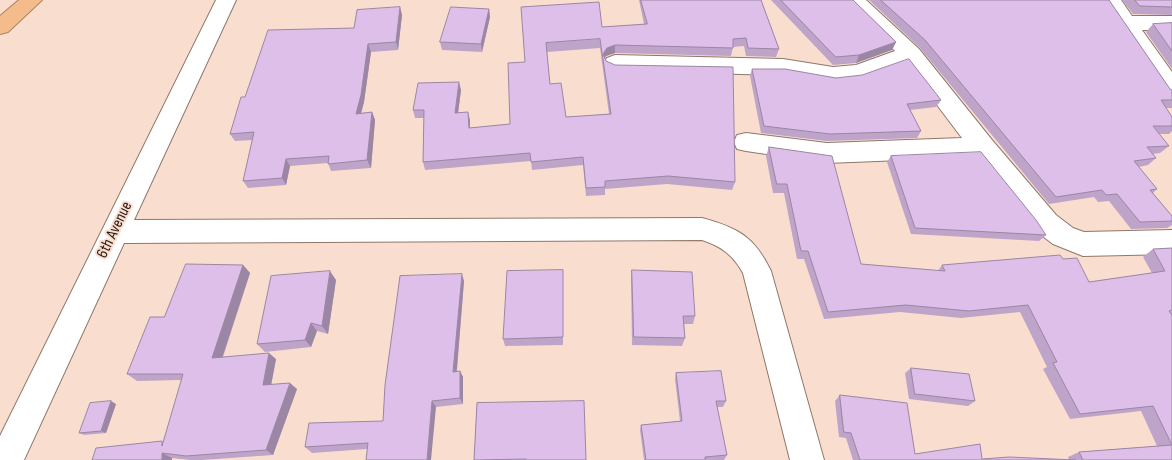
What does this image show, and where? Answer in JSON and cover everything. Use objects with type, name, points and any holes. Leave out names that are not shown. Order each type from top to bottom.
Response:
[{"type":"highway","points":[[0,27],[32,0]]},
{"type":"street","name":"6th Avenue","points":[[6,460],[226,0]]},
{"type":"street","points":[[854,0],[912,54],[983,147],[1046,223],[1063,236],[1082,244],[1172,242]]},
{"type":"street","points":[[1110,0],[1128,23],[1172,90]]},
{"type":"street","points":[[1128,23],[1172,23]]},
{"type":"street","points":[[615,63],[783,67],[833,75],[858,73],[912,54]]},
{"type":"street","points":[[746,142],[827,153],[983,147]]},
{"type":"street","points":[[114,232],[702,230],[721,234],[736,242],[747,253],[757,271],[807,460]]},
{"type":"building","points":[[641,0],[761,0],[779,49],[748,48],[746,38],[733,39],[733,48],[615,45],[607,48],[603,54],[606,61],[615,65],[733,67],[735,182],[668,176],[605,181],[605,187],[586,188],[583,157],[531,162],[530,153],[423,162],[424,110],[413,110],[418,83],[459,82],[455,113],[468,112],[469,128],[510,124],[508,63],[525,62],[521,7],[599,2],[602,27],[647,24]],"holes":[[[600,39],[611,114],[566,117],[561,83],[550,84],[546,43]]]},
{"type":"building","points":[[781,0],[853,0],[896,42],[859,55],[836,57]]},
{"type":"building","points":[[881,0],[1109,0],[1172,90],[1172,100],[1161,100],[1172,117],[1172,126],[1153,126],[1169,146],[1147,147],[1156,158],[1134,161],[1157,189],[1150,190],[1172,216],[1172,221],[1140,222],[1117,194],[1106,195],[1102,190],[1056,197],[925,40]]},
{"type":"building","points":[[1135,0],[1172,0],[1172,7],[1140,6]]},
{"type":"building","points":[[400,7],[396,42],[368,44],[361,95],[356,114],[372,112],[367,160],[328,164],[329,156],[286,159],[282,178],[243,181],[254,132],[230,134],[241,97],[245,97],[268,30],[354,28],[357,10]]},
{"type":"building","points":[[451,7],[489,9],[481,44],[440,42]]},
{"type":"building","points":[[1172,23],[1172,51],[1153,24]]},
{"type":"building","points":[[909,59],[941,100],[907,104],[921,131],[830,134],[764,126],[752,69],[785,69],[836,78],[862,75]]},
{"type":"building","points":[[769,147],[832,156],[861,264],[945,271],[942,265],[1060,255],[1063,259],[1077,258],[1089,282],[1165,271],[1153,249],[1172,248],[1172,310],[1169,311],[1172,315],[1172,445],[1153,406],[1080,414],[1053,363],[1057,362],[1028,305],[969,311],[906,305],[828,312],[808,251],[801,251],[787,184],[777,184]]},
{"type":"building","points":[[981,152],[1046,235],[915,228],[891,156]]},
{"type":"building","points":[[186,264],[243,265],[212,358],[269,353],[263,385],[290,383],[266,450],[186,456],[162,453],[162,460],[92,460],[96,448],[162,441],[162,446],[183,374],[127,374],[150,317],[164,317]]},
{"type":"building","points":[[563,270],[563,337],[503,339],[507,271]]},
{"type":"building","points":[[632,270],[692,272],[695,316],[683,316],[685,338],[634,337]]},
{"type":"building","points":[[330,271],[322,326],[311,323],[305,340],[257,344],[271,276]]},
{"type":"building","points":[[462,274],[453,372],[460,371],[460,398],[432,401],[427,460],[366,460],[368,443],[305,447],[309,423],[383,421],[385,385],[400,276]]},
{"type":"building","points":[[911,368],[969,374],[975,401],[915,394]]},
{"type":"building","points":[[721,371],[726,401],[716,401],[727,455],[705,457],[705,460],[646,460],[641,425],[682,421],[676,373]]},
{"type":"building","points":[[840,395],[907,403],[915,454],[980,444],[982,459],[1009,457],[1076,460],[860,460],[851,433],[844,432]]},
{"type":"building","points":[[111,401],[101,431],[79,433],[90,403]]},
{"type":"building","points":[[584,401],[586,460],[474,460],[477,403]]},
{"type":"building","points":[[1172,445],[1172,460],[1083,460],[1079,452]]}]
